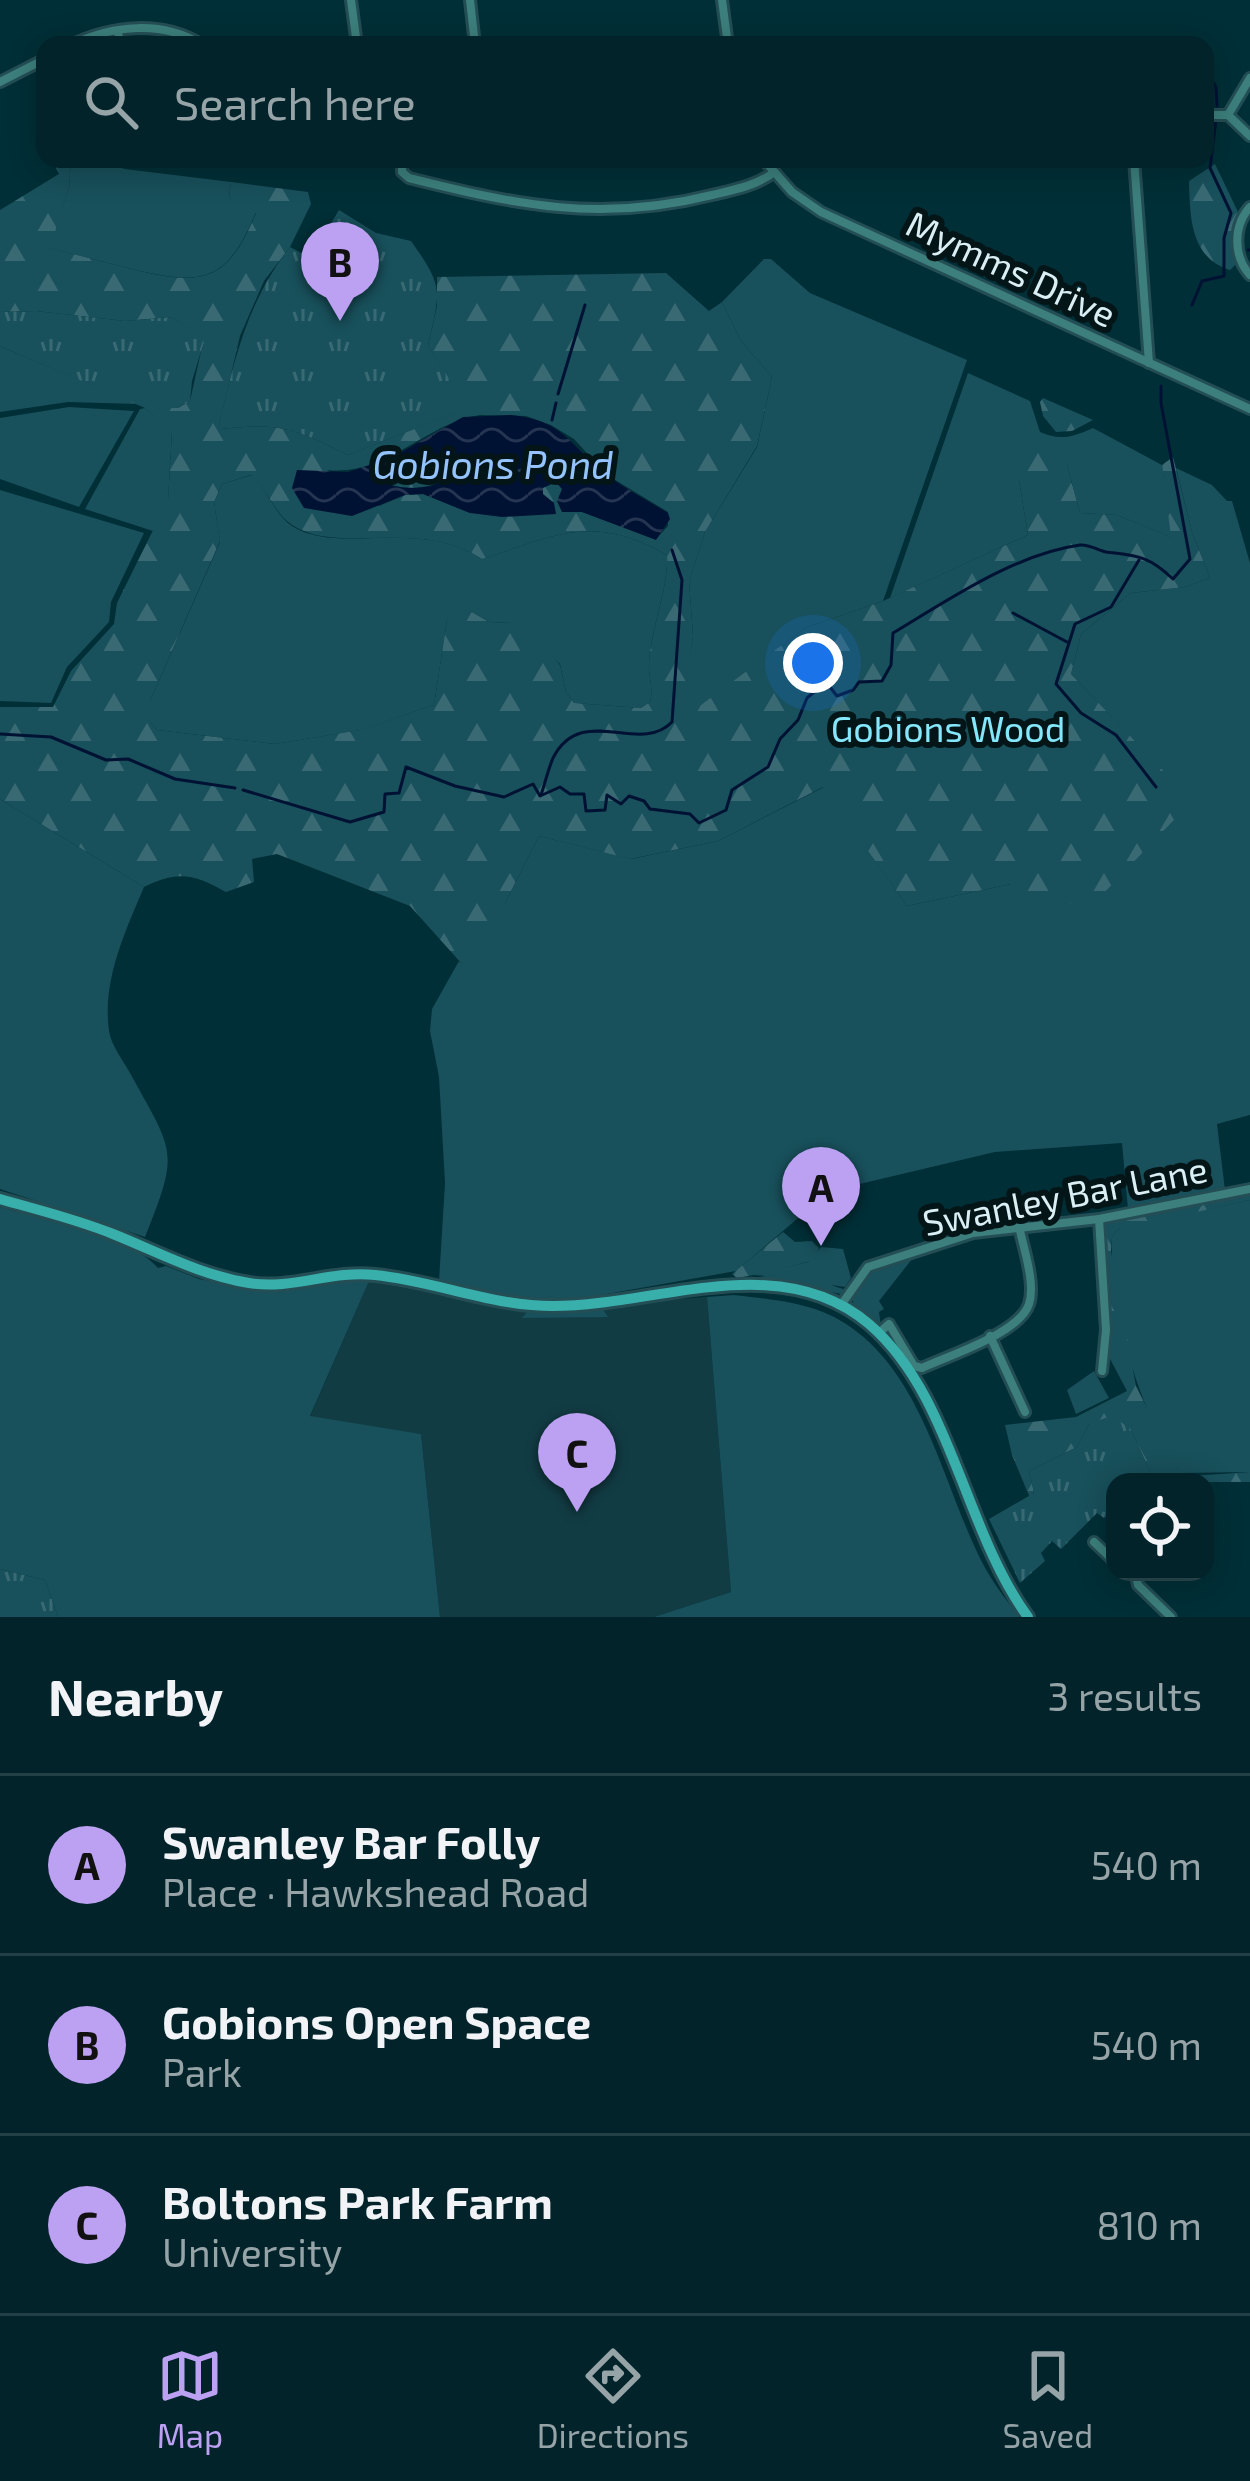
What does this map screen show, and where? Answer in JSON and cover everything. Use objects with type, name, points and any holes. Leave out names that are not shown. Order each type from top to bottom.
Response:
[{"type":"street","points":[[351,0],[356,36]]},
{"type":"street","points":[[470,0],[474,36]]},
{"type":"street","points":[[722,0],[727,36]]},
{"type":"street","points":[[101,36],[174,29],[186,36]]},
{"type":"street","points":[[118,31],[119,36]]},
{"type":"street","points":[[0,82],[36,64]]},
{"type":"street","points":[[1228,115],[1250,78]]},
{"type":"street","points":[[1214,115],[1228,115],[1250,136]]},
{"type":"street","points":[[402,168],[409,178],[514,204],[557,209],[669,204],[755,184],[773,173]]},
{"type":"street","name":"Mymms Drive","points":[[769,168],[792,192],[821,212],[1250,409]]},
{"type":"street","points":[[1135,168],[1149,363]]},
{"type":"street","points":[[1250,207],[1239,220],[1238,231],[1240,262],[1250,275]]},
{"type":"street","name":"Swanley Bar Lane","points":[[841,1305],[858,1278],[881,1261],[974,1233],[1099,1219],[1250,1189]]},
{"type":"street","points":[[0,1199],[96,1227],[208,1273],[266,1285],[376,1275],[500,1304],[558,1306],[755,1285],[805,1291],[841,1305],[896,1352],[925,1401],[1000,1571],[1028,1617]]},
{"type":"street","points":[[1099,1219],[1106,1330],[1102,1371]]},
{"type":"street","points":[[883,1314],[919,1368],[1018,1322],[1030,1301],[1019,1226]]},
{"type":"street","points":[[879,1334],[889,1324]]},
{"type":"street","points":[[990,1336],[1025,1412]]},
{"type":"street","points":[[1094,1542],[1106,1553]]},
{"type":"street","points":[[1138,1581],[1171,1617]]},
{"type":"shaded area","points":[[370,1279],[528,1311],[707,1297],[731,1592],[654,1617],[440,1617],[421,1434],[310,1417]]},
{"type":"green space","points":[[1214,165],[1238,212],[1236,264],[1230,270],[1207,256],[1192,221],[1189,181]]},
{"type":"green space","name":"Gobions Wood","points":[[56,168],[70,168],[50,248],[132,269],[194,277],[209,274],[234,254],[256,213],[240,211],[229,197],[231,182],[308,192],[311,204],[290,247],[264,281],[240,336],[219,426],[288,430],[348,455],[467,408],[428,346],[437,306],[437,277],[666,273],[709,311],[722,302],[741,341],[772,377],[757,446],[705,532],[689,581],[693,636],[685,694],[697,708],[805,628],[883,601],[1028,535],[1019,480],[1039,432],[1067,465],[1080,513],[1117,515],[1171,537],[1162,465],[1173,457],[1192,532],[1210,578],[1185,587],[1131,593],[1081,634],[1071,674],[1192,801],[1100,897],[1039,911],[1011,884],[907,906],[823,787],[718,841],[630,859],[539,836],[505,903],[515,920],[462,964],[410,906],[277,854],[252,859],[254,882],[226,892],[185,876],[144,887],[0,799],[0,707],[53,707],[71,671],[114,624],[117,603],[168,500],[172,432],[145,408],[178,408],[190,401],[204,338],[172,317],[125,321],[0,312],[0,210],[59,174]],"holes":[[[480,415],[526,416],[574,439],[607,475],[668,512],[668,526],[656,539],[582,512],[562,512],[562,489],[556,482],[542,487],[543,494],[470,513],[423,494],[405,495],[379,506],[327,470],[348,470],[387,458],[460,420]],[[251,475],[286,520],[311,534],[432,540],[482,559],[554,536],[595,531],[641,542],[667,555],[650,650],[650,702],[641,708],[574,703],[566,692],[560,665],[534,635],[512,623],[489,622],[459,610],[447,620],[434,705],[360,730],[275,744],[157,730],[150,722],[150,701],[220,541],[214,502],[222,484]]]},
{"type":"green space","points":[[70,168],[122,168],[231,182],[229,197],[240,210],[256,212],[222,266],[209,274],[177,277],[49,248]]},
{"type":"green space","points":[[339,210],[376,233],[411,241],[422,257],[437,290],[428,346],[468,408],[348,455],[288,430],[221,429],[237,355],[263,289],[290,247],[307,256],[313,254]]},
{"type":"green space","points":[[764,259],[771,259],[810,293],[967,360],[883,601],[805,628],[697,709],[684,694],[693,636],[689,581],[705,532],[757,447],[772,377],[741,341],[722,302]]},
{"type":"green space","points":[[0,312],[125,321],[172,317],[205,338],[190,401],[178,408],[145,408],[0,346]]},
{"type":"green space","points":[[0,346],[137,404],[68,402],[0,412]]},
{"type":"green space","points":[[968,373],[1030,401],[1040,432],[1067,437],[1093,428],[1162,465],[1173,538],[1117,515],[1080,513],[1067,465],[1019,480],[1028,535],[890,598]]},
{"type":"green space","points":[[1043,398],[1093,420],[1072,431],[1056,432],[1043,416]]},
{"type":"green space","points":[[69,407],[134,411],[79,507],[0,479],[0,418]]},
{"type":"green space","points":[[145,408],[172,431],[168,501],[153,531],[85,509],[140,409]]},
{"type":"green space","points":[[1176,468],[1212,485],[1232,501],[1250,563],[1250,1115],[1217,1124],[1225,1190],[1128,1209],[1122,1143],[995,1152],[830,1191],[736,1271],[590,1297],[544,1300],[439,1281],[445,1183],[439,1077],[430,1031],[432,1009],[459,961],[505,903],[539,836],[631,859],[718,841],[824,787],[907,906],[1011,884],[1191,801],[1071,674],[1081,634],[1131,593],[1185,587],[1210,578],[1192,532]]},
{"type":"green space","points":[[439,469],[445,478],[414,488],[383,481],[389,474]]},
{"type":"green space","points":[[252,475],[286,521],[311,534],[432,540],[482,559],[554,536],[595,531],[641,542],[667,555],[650,650],[650,702],[641,708],[574,703],[566,692],[560,664],[512,623],[489,622],[470,611],[447,620],[434,705],[361,730],[275,744],[157,730],[150,722],[150,701],[220,542],[214,502],[222,484]]},
{"type":"green space","points":[[0,490],[144,533],[111,602],[109,622],[67,667],[51,703],[0,701]]},
{"type":"green space","points":[[0,799],[144,887],[117,957],[108,1012],[112,1042],[156,1120],[167,1152],[164,1186],[145,1237],[0,1189]]},
{"type":"green space","points":[[1250,1190],[1250,1200],[1117,1230],[1112,1237],[1136,1386],[1178,1470],[1184,1473],[1151,1473],[1130,1428],[1089,1424],[1077,1447],[1029,1471],[1034,1492],[1030,1498],[1005,1425],[1076,1417],[1127,1391],[1108,1355],[1105,1222]]},
{"type":"green space","points":[[1250,1200],[1250,1472],[1180,1473],[1165,1448],[1140,1391],[1116,1297],[1112,1237],[1130,1226]]},
{"type":"green space","points":[[0,1207],[107,1237],[158,1268],[166,1266],[199,1279],[264,1292],[370,1279],[310,1416],[421,1434],[440,1617],[58,1617],[45,1580],[0,1569]]},
{"type":"green space","points":[[783,1232],[795,1242],[812,1241],[819,1248],[815,1256],[754,1275],[737,1278],[732,1274]]},
{"type":"green space","points":[[821,1247],[843,1249],[851,1278],[845,1287],[831,1285],[846,1290],[841,1294],[783,1282],[724,1282],[766,1276],[752,1275],[808,1262]]},
{"type":"green space","points":[[916,1254],[879,1301],[884,1309],[879,1312],[881,1326],[853,1306],[864,1279]]},
{"type":"green space","points":[[734,1295],[796,1304],[832,1316],[863,1336],[888,1362],[925,1427],[983,1564],[1020,1617],[654,1617],[731,1592],[707,1297]]},
{"type":"green space","points":[[602,1308],[608,1317],[522,1318],[528,1311]]},
{"type":"green space","points":[[1094,1371],[1109,1398],[1076,1414],[1067,1390]]},
{"type":"green space","points":[[1111,1416],[1130,1428],[1151,1473],[1106,1473],[1106,1517],[1097,1513],[1061,1549],[1052,1541],[1041,1553],[1045,1561],[1020,1583],[989,1519],[1034,1493],[1029,1471],[1077,1447],[1089,1424]]},
{"type":"green space","points":[[1250,1472],[1250,1482],[1214,1482],[1214,1474]]},
{"type":"green space","points":[[0,1569],[45,1580],[58,1617],[0,1617]]},
{"type":"water","name":"Gobions Pond","points":[[510,415],[557,429],[597,467],[668,513],[670,519],[656,540],[582,512],[562,512],[557,501],[562,489],[556,482],[543,488],[543,494],[554,503],[556,514],[502,517],[470,513],[423,494],[405,495],[352,516],[304,508],[292,488],[297,470],[348,472],[389,459],[463,417]],"holes":[[[439,469],[445,479],[423,487],[405,488],[383,481],[389,473]]]},
{"type":"waterway","points":[[1214,84],[1217,106]]},
{"type":"waterway","points":[[1214,135],[1216,119]]},
{"type":"waterway","points":[[1192,305],[1202,281],[1224,276],[1224,238],[1231,213],[1210,168]]},
{"type":"waterway","points":[[558,394],[585,305]]},
{"type":"waterway","points":[[243,790],[350,822],[384,812],[385,794],[399,793],[406,767],[455,786],[504,797],[533,784],[540,796],[560,787],[570,794],[584,794],[586,811],[605,810],[607,795],[621,804],[629,796],[644,801],[650,809],[690,814],[699,823],[726,810],[732,790],[768,767],[807,698],[826,682],[837,696],[859,682],[882,681],[891,665],[893,633],[983,580],[1031,558],[1083,545],[1142,558],[1173,579],[1190,559],[1161,386]]},
{"type":"waterway","points":[[552,420],[556,403]]},
{"type":"waterway","points":[[541,795],[553,758],[565,742],[579,734],[644,734],[672,722],[682,580],[672,550]]},
{"type":"waterway","points":[[1139,560],[1111,607],[1075,624],[1056,684],[1081,713],[1116,735],[1156,787]]},
{"type":"waterway","points":[[1013,613],[1067,642]]},
{"type":"waterway","points":[[0,734],[51,737],[106,760],[128,759],[175,779],[235,788]]},
{"type":"place","name":"Gobions Open Space","points":[[340,321]]},
{"type":"place","name":"Swanley Bar Folly","points":[[821,1246]]},
{"type":"place","name":"Boltons Park Farm","points":[[577,1512]]}]
